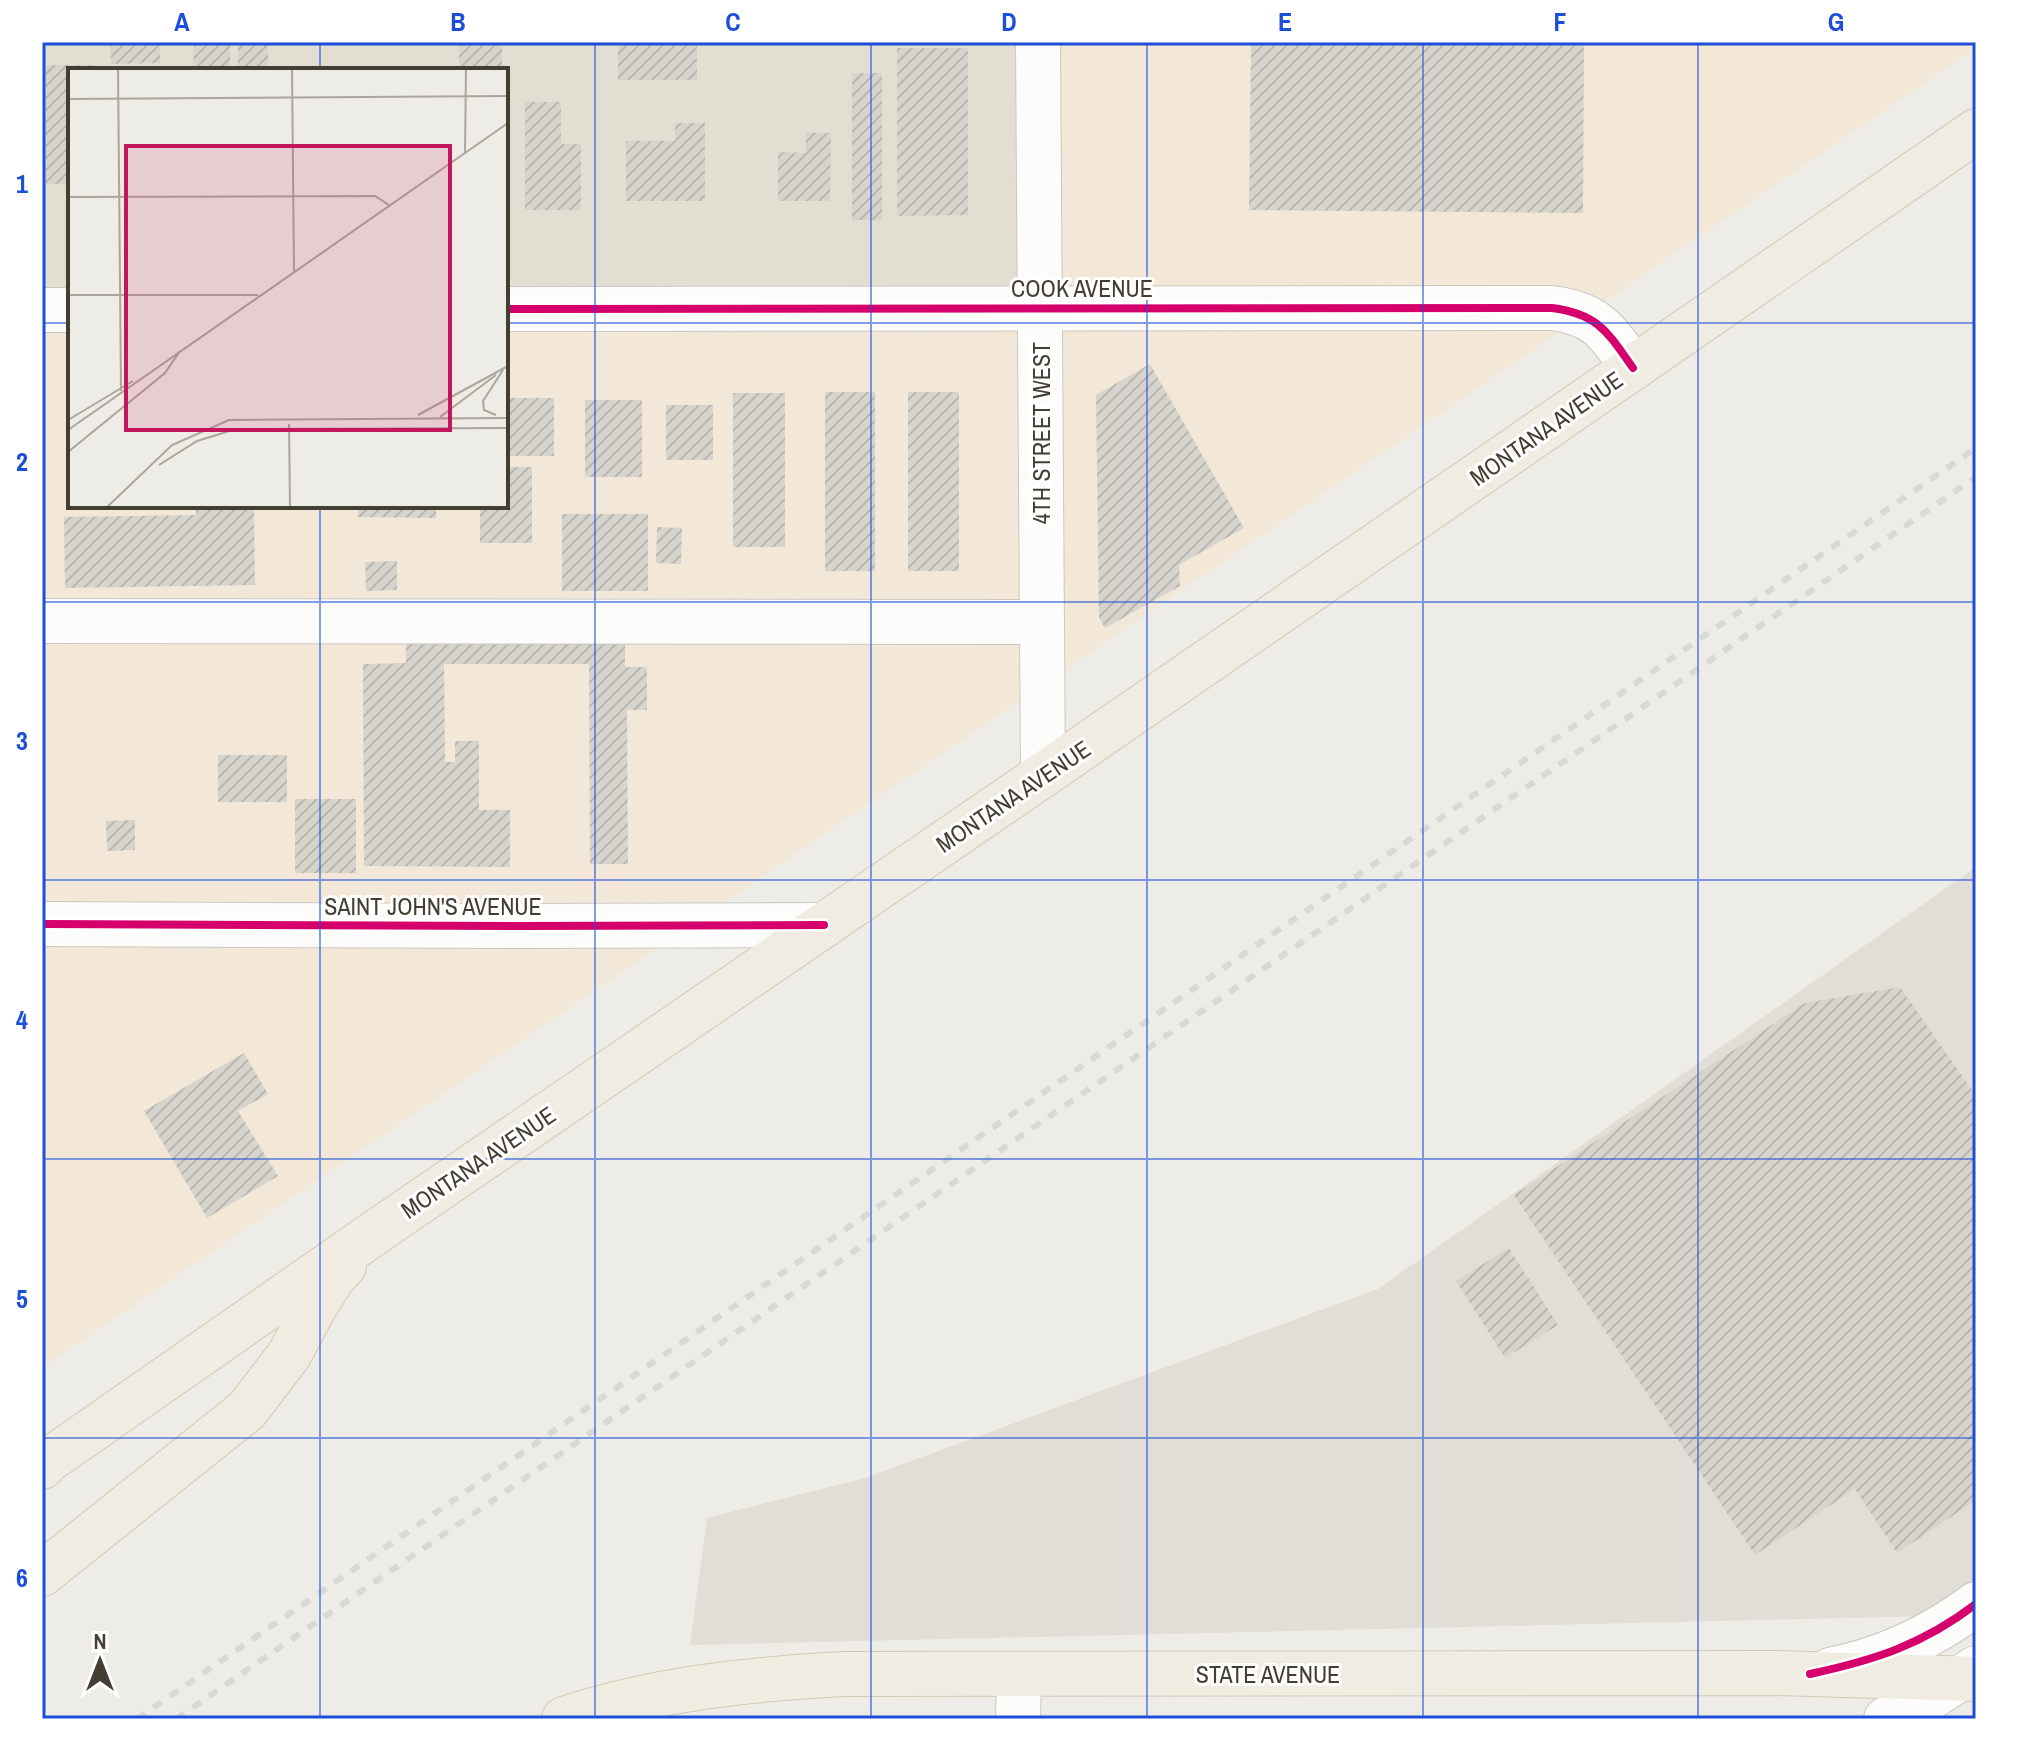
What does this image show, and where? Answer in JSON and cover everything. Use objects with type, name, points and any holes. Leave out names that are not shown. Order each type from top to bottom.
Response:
[{"type":"main road","name":"MONTANA AVENUE","points":[[44,1463],[1976,131]]},
{"type":"main road","points":[[42,1574],[247,1410],[289,1355],[333,1278],[373,1234]]},
{"type":"main road","name":"STATE AVENUE","points":[[564,1719],[701,1686],[844,1674],[1971,1675]]},
{"type":"street","name":"4TH STREET WEST","points":[[1038,42],[1043,775]]},
{"type":"street","name":"COOK AVENUE","points":[[508,309],[1552,308],[1574,311],[1590,318],[1608,333],[1633,368]]},
{"type":"street","points":[[42,310],[68,310]]},
{"type":"street","points":[[42,621],[1042,622]]},
{"type":"street","name":"SAINT JOHN'S AVENUE","points":[[42,924],[824,925]]},
{"type":"street","points":[[1810,1674],[1897,1651],[1953,1622],[1976,1604]]},
{"type":"street","points":[[1018,1719],[1019,1674]]},
{"type":"street","points":[[1886,1719],[1916,1707],[1971,1675]]},
{"type":"shaded area","points":[[42,42],[1038,42],[1040,308],[508,309],[508,68],[68,68],[68,310],[42,310]]},
{"type":"shaded area","points":[[1038,42],[1976,42],[1976,48],[42,1368],[42,310],[68,310],[68,508],[508,508],[508,309],[1040,308]]},
{"type":"shaded area","points":[[1976,867],[1976,1615],[690,1645],[707,1518],[865,1478],[1378,1289]]},
{"type":"building","points":[[110,42],[160,42],[160,63],[111,64]]},
{"type":"building","points":[[194,42],[230,42],[230,68],[193,68]]},
{"type":"building","points":[[238,42],[268,42],[268,68],[238,68]]},
{"type":"building","points":[[459,42],[502,42],[502,68],[459,68]]},
{"type":"building","points":[[618,42],[697,42],[697,80],[618,80]]},
{"type":"building","points":[[1251,42],[1584,42],[1583,213],[1249,210]]},
{"type":"building","points":[[897,48],[968,48],[968,215],[897,216]]},
{"type":"building","points":[[46,65],[96,65],[96,68],[68,68],[68,184],[46,184]]},
{"type":"building","points":[[852,73],[882,73],[882,220],[852,220]]},
{"type":"building","points":[[525,102],[561,102],[561,144],[581,144],[581,210],[525,210]]},
{"type":"building","points":[[675,123],[705,123],[705,201],[626,201],[626,141],[675,141]]},
{"type":"building","points":[[806,133],[831,133],[830,201],[778,201],[778,152],[806,153]]},
{"type":"building","points":[[1150,364],[1244,528],[1179,565],[1180,586],[1105,628],[1099,618],[1096,395]]},
{"type":"building","points":[[825,392],[875,392],[875,571],[825,571]]},
{"type":"building","points":[[908,392],[959,392],[959,571],[908,571]]},
{"type":"building","points":[[733,393],[785,393],[785,547],[733,547]]},
{"type":"building","points":[[508,398],[554,398],[554,456],[508,456]]},
{"type":"building","points":[[585,400],[642,400],[642,477],[585,477]]},
{"type":"building","points":[[666,405],[713,405],[713,460],[666,460]]},
{"type":"building","points":[[508,467],[532,467],[532,543],[480,543],[480,508],[508,508]]},
{"type":"building","points":[[196,508],[254,508],[255,585],[65,588],[64,517],[196,515]]},
{"type":"building","points":[[358,508],[436,508],[436,518],[358,517]]},
{"type":"building","points":[[562,514],[648,514],[648,591],[562,591]]},
{"type":"building","points":[[657,527],[682,528],[681,564],[656,563]]},
{"type":"building","points":[[397,561],[397,590],[366,591],[365,562]]},
{"type":"building","points":[[625,630],[625,667],[647,667],[647,710],[627,710],[628,864],[590,864],[589,664],[444,664],[445,762],[455,762],[455,741],[479,741],[479,810],[510,810],[510,867],[364,866],[363,664],[406,663],[406,633]]},
{"type":"building","points":[[218,755],[287,755],[287,802],[218,802]]},
{"type":"building","points":[[295,799],[356,799],[356,873],[295,873]]},
{"type":"building","points":[[135,820],[135,850],[107,851],[106,821]]},
{"type":"building","points":[[1900,987],[1972,1090],[1976,1087],[1976,1500],[1897,1553],[1855,1489],[1755,1555],[1514,1195],[1805,1003]]},
{"type":"building","points":[[244,1053],[268,1094],[238,1111],[278,1176],[207,1218],[144,1111]]},
{"type":"building","points":[[1509,1248],[1558,1325],[1505,1358],[1456,1281]]},
{"type":"railway","points":[[137,1719],[1976,448]]},
{"type":"railway","points":[[176,1719],[1976,477]]},
{"type":"cycle path","points":[[508,309],[1552,308],[1592,320],[1609,335],[1633,368]]},
{"type":"cycle path","points":[[42,924],[824,925]]},
{"type":"cycle path","points":[[1810,1674],[1897,1649],[1936,1630],[1976,1604]]}]
